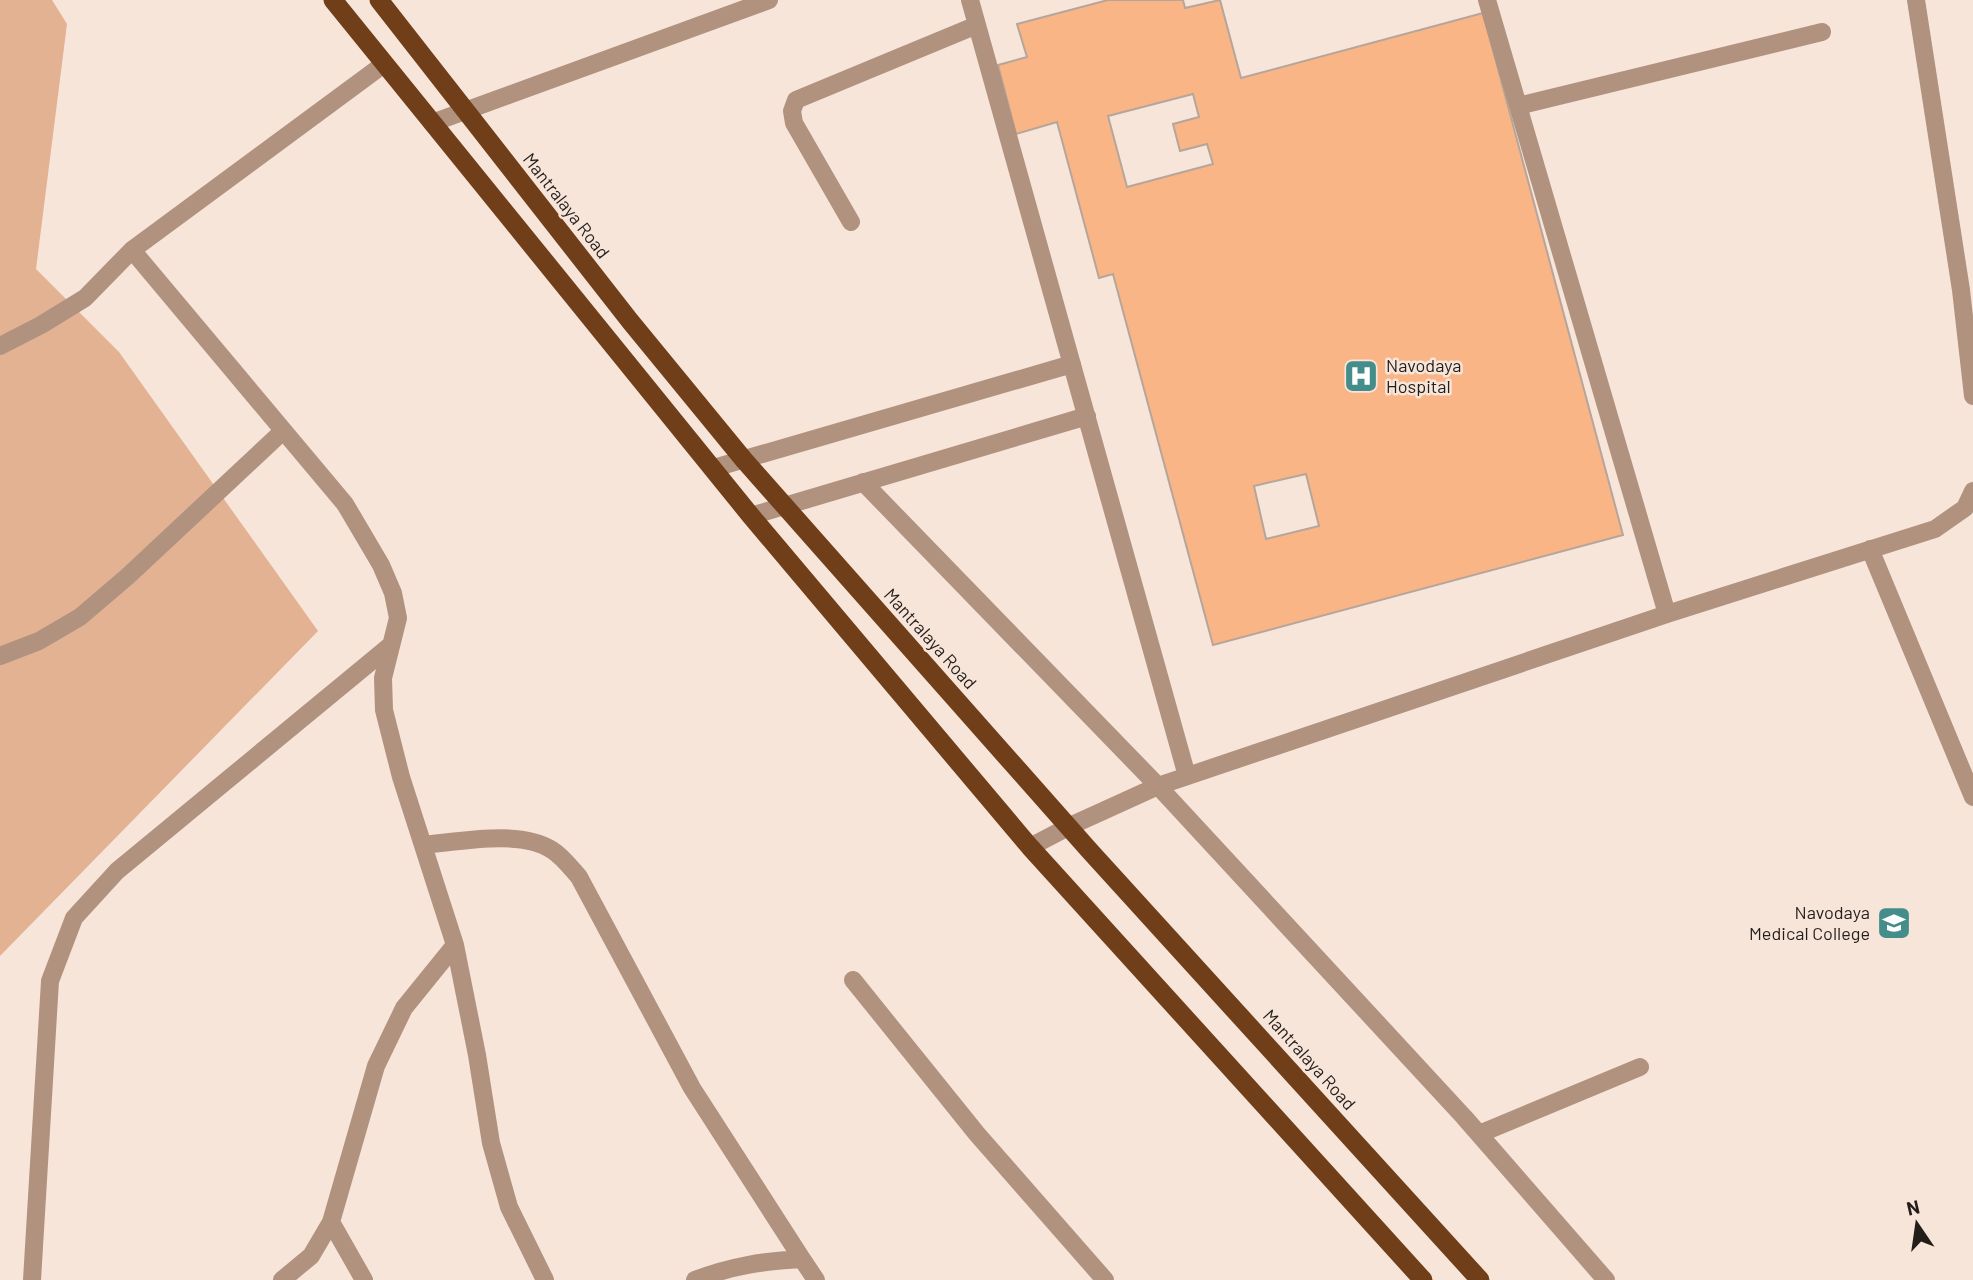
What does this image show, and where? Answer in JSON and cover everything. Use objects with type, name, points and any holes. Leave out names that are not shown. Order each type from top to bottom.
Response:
[{"type":"highway","points":[[333,0],[751,516],[1030,847],[1423,1280]]},
{"type":"highway","name":"Mantralaya Road","points":[[379,0],[630,321],[744,460],[1480,1280]]},
{"type":"street","points":[[432,123],[769,0]]},
{"type":"street","points":[[970,0],[1187,776]]},
{"type":"street","points":[[1487,0],[1667,614]]},
{"type":"street","points":[[1916,0],[1967,289],[1973,396]]},
{"type":"street","points":[[851,222],[794,123],[792,111],[796,100],[977,25]]},
{"type":"street","points":[[1518,106],[1822,32]]},
{"type":"street","points":[[0,346],[41,326],[85,298],[132,250],[384,64]]},
{"type":"street","points":[[132,250],[345,505],[381,565],[393,593],[398,618],[383,678],[384,710],[401,777],[455,945],[491,1143],[509,1207],[545,1280]]},
{"type":"street","points":[[714,468],[1072,364]]},
{"type":"street","points":[[751,516],[1087,416]]},
{"type":"street","points":[[0,656],[39,641],[79,617],[138,567],[283,431]]},
{"type":"street","points":[[863,482],[1158,786],[1479,1134],[1606,1280]]},
{"type":"street","points":[[1030,847],[1158,786],[1667,614],[1935,529],[1965,508],[1973,491]]},
{"type":"street","points":[[1870,549],[1973,797]]},
{"type":"street","points":[[32,1280],[50,981],[74,918],[117,870],[391,645]]},
{"type":"street","points":[[423,845],[502,839],[528,841],[552,850],[579,877],[692,1088],[816,1280]]},
{"type":"street","points":[[282,1280],[312,1256],[331,1222],[376,1066],[404,1008],[455,945]]},
{"type":"street","points":[[853,980],[977,1134],[1105,1280]]},
{"type":"street","points":[[1479,1134],[1640,1067]]},
{"type":"street","points":[[331,1222],[364,1280]]},
{"type":"street","points":[[695,1280],[723,1269],[766,1261],[802,1259]]},
{"type":"shaded area","points":[[0,0],[52,0],[67,24],[36,269],[119,352],[318,631],[0,956]]},
{"type":"building","name":"Navodaya Hospital","points":[[1108,0],[1183,0],[1185,8],[1220,0],[1241,78],[1483,13],[1623,535],[1213,645],[1113,274],[1099,278],[1057,122],[1016,134],[998,65],[1027,57],[1017,24]],"holes":[[[1193,94],[1199,117],[1173,124],[1180,151],[1207,144],[1213,164],[1127,187],[1108,116]],[[1306,474],[1319,526],[1266,539],[1254,486]]]},
{"type":"place","name":"Navodaya Hospital","points":[[1361,376]]},
{"type":"place","name":"Navodaya Medical College","points":[[1894,923]]}]
